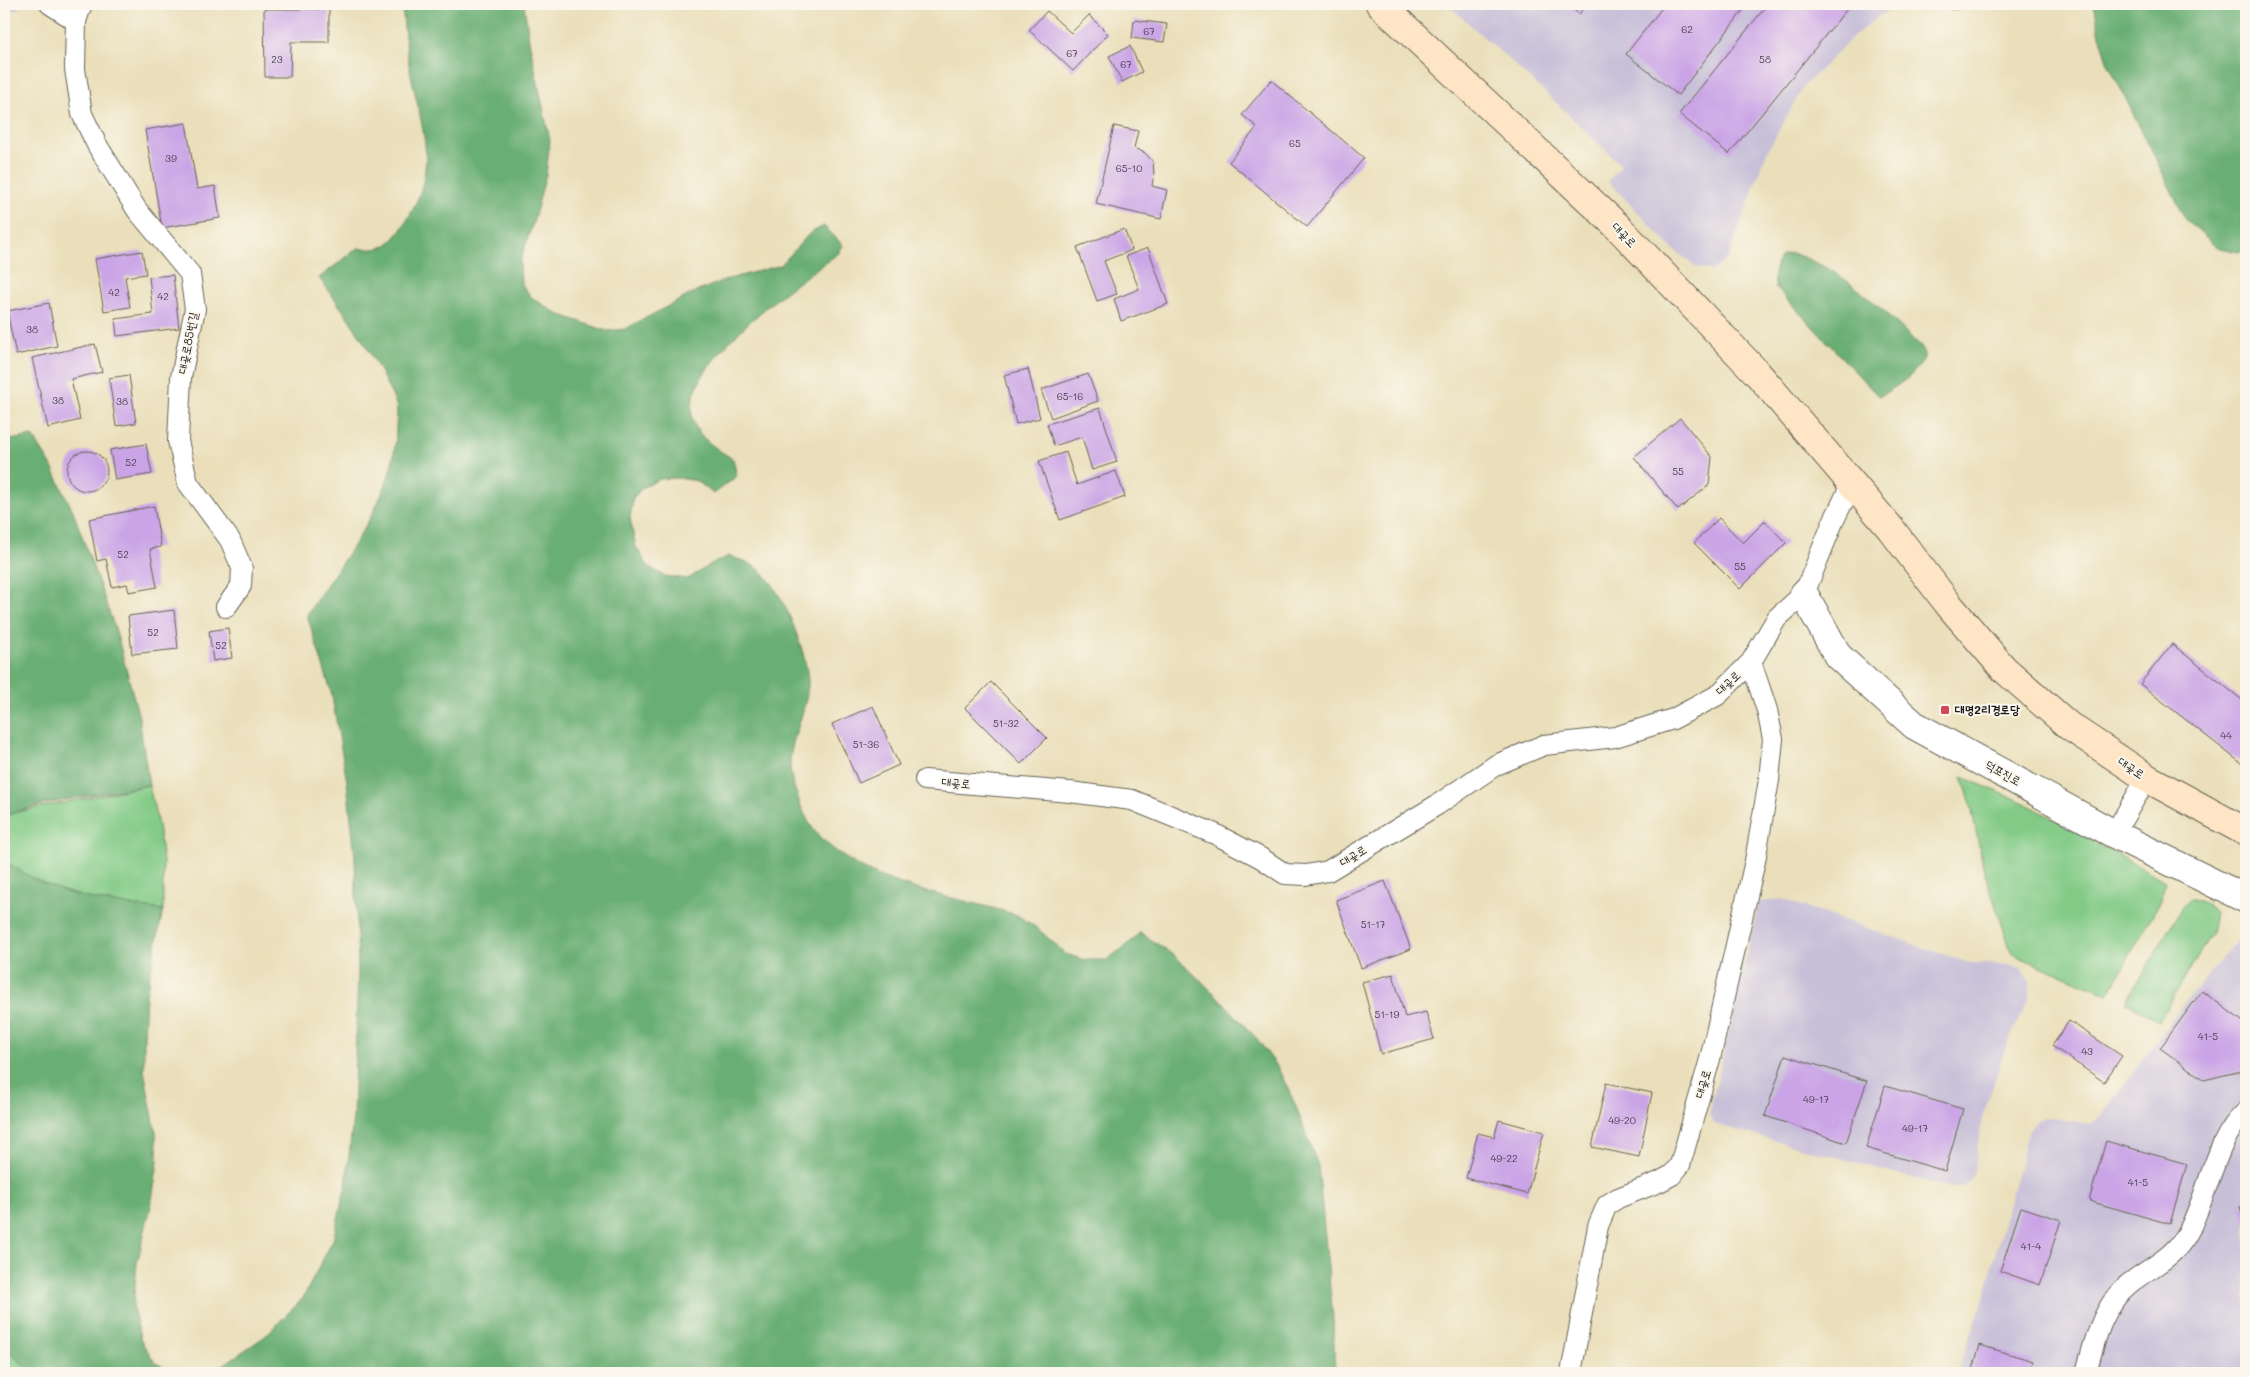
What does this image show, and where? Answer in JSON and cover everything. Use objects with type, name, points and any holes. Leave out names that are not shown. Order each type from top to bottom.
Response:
[{"type":"street","name":"대곶로","points":[[1380,4],[1614,224],[1758,374],[1891,529],[1949,605],[2004,669],[2069,726],[2147,778],[2246,832]]},
{"type":"street","name":"덕포진로","points":[[1804,594],[1838,656],[1914,725],[2114,834],[2246,899]]},
{"type":"lane","points":[[50,4],[79,13]]},
{"type":"lane","name":"대곶로85번길","points":[[79,13],[75,69],[82,114],[97,145],[137,210],[190,274],[195,309],[181,377],[178,441],[188,482],[230,540],[242,568],[241,586],[226,607]]},
{"type":"lane","name":"대곶로","points":[[925,780],[1070,792],[1132,800],[1215,834],[1285,874],[1306,875],[1328,871],[1437,805],[1496,765],[1544,745],[1615,736],[1673,719],[1718,695],[1751,662],[1777,618],[1804,594],[1833,522],[1852,483]]},
{"type":"lane","name":"대곶로","points":[[1571,1373],[1598,1226],[1607,1205],[1618,1198],[1672,1175],[1680,1165],[1710,1059],[1755,861],[1769,780],[1773,738],[1767,710],[1751,662]]},
{"type":"lane","points":[[2114,834],[2147,778]]},
{"type":"lane","points":[[2086,1373],[2104,1317],[2114,1299],[2129,1284],[2175,1251],[2187,1235],[2198,1212],[2224,1142],[2233,1125],[2246,1112]]},
{"type":"shaded area","points":[[4,4],[13,4],[20,8],[4,15]]},
{"type":"shaded area","points":[[1447,4],[1906,4],[1882,14],[1855,35],[1804,86],[1767,152],[1728,258],[1712,271],[1696,267],[1672,248],[1608,181],[1621,165],[1547,94]]},
{"type":"shaded area","points":[[1782,899],[1969,963],[2012,965],[2021,968],[2030,984],[2029,998],[2007,1044],[1987,1104],[1980,1130],[1973,1176],[1963,1186],[1949,1188],[1714,1124],[1709,1115],[1759,902]]},
{"type":"shaded area","points":[[2242,934],[2246,935],[2246,1373],[1956,1373],[1981,1308],[2028,1132],[2036,1121],[2045,1117],[2091,1124],[2099,1118],[2182,1006]]},
{"type":"green space","points":[[402,4],[524,4],[529,40],[550,141],[546,174],[520,262],[521,283],[531,297],[558,314],[607,331],[625,329],[693,293],[725,280],[781,265],[810,233],[824,226],[843,245],[839,253],[771,303],[745,326],[722,350],[704,374],[693,398],[693,420],[704,438],[733,459],[737,476],[714,494],[697,481],[678,478],[660,479],[643,487],[633,498],[630,518],[636,547],[648,566],[664,576],[688,579],[711,564],[729,556],[754,566],[770,581],[794,626],[805,659],[807,674],[807,696],[790,758],[793,782],[800,804],[812,827],[822,839],[843,856],[889,880],[1017,915],[1037,928],[1066,954],[1085,960],[1106,960],[1126,946],[1140,932],[1176,957],[1223,1002],[1258,1040],[1277,1066],[1295,1104],[1318,1166],[1333,1317],[1335,1373],[191,1373],[220,1367],[264,1337],[303,1298],[333,1240],[346,1185],[353,1117],[358,973],[355,858],[347,782],[331,691],[307,615],[351,549],[378,504],[394,454],[397,411],[394,399],[363,340],[319,278],[358,248],[380,248],[395,238],[415,205],[422,186],[426,151],[405,40]]},
{"type":"green space","points":[[1940,4],[1967,4],[1966,9],[1950,10]]},
{"type":"green space","points":[[2094,4],[2246,4],[2246,251],[2238,252],[2216,247],[2186,220],[2107,61]]},
{"type":"green space","points":[[1791,253],[1828,269],[1877,305],[1921,347],[1925,355],[1918,368],[1899,384],[1879,397],[1776,288],[1774,272],[1777,264],[1781,256]]},
{"type":"green space","points":[[33,436],[51,465],[73,511],[116,631],[139,717],[149,785],[50,803],[13,813],[4,818],[4,445],[10,440]]},
{"type":"green space","points":[[1962,777],[2025,803],[2165,881],[2161,900],[2108,994],[2012,954],[1984,871],[1970,801]]},
{"type":"green space","points":[[149,785],[158,825],[163,862],[163,910],[80,896],[42,883],[4,860],[4,818],[8,814]]},
{"type":"green space","points":[[4,860],[42,883],[80,896],[163,910],[146,995],[144,1037],[144,1070],[156,1133],[158,1162],[151,1206],[137,1263],[133,1307],[141,1341],[155,1362],[173,1373],[31,1373],[4,1345]]},
{"type":"green space","points":[[2190,898],[2205,903],[2215,912],[2211,934],[2159,1021],[2126,1002],[2182,907]]},
{"type":"green space","points":[[4,1345],[31,1373],[4,1373]]},
{"type":"building","points":[[1566,4],[1587,4],[1579,14]]},
{"type":"building","points":[[1665,4],[1748,4],[1678,95],[1626,54]]},
{"type":"building","points":[[1768,4],[1851,4],[1729,154],[1679,114]]},
{"type":"building","points":[[264,9],[329,9],[329,42],[291,42],[290,77],[265,77]]},
{"type":"building","points":[[1047,11],[1071,33],[1089,15],[1108,34],[1073,71],[1029,30]]},
{"type":"building","points":[[1134,20],[1167,24],[1164,42],[1132,38]]},
{"type":"building","points":[[1130,46],[1142,72],[1122,82],[1109,56]]},
{"type":"building","points":[[1271,80],[1364,158],[1307,227],[1229,162],[1257,127],[1242,115]]},
{"type":"building","points":[[186,123],[197,189],[215,186],[220,218],[162,228],[145,130]]},
{"type":"building","points":[[1114,126],[1138,131],[1134,148],[1145,153],[1153,162],[1152,186],[1167,190],[1161,219],[1096,204]]},
{"type":"building","points":[[1124,229],[1132,250],[1104,261],[1117,294],[1097,301],[1077,247]]},
{"type":"building","points":[[1148,248],[1168,304],[1121,321],[1114,299],[1139,289],[1126,256]]},
{"type":"building","points":[[142,251],[146,274],[125,277],[130,307],[104,311],[95,259]]},
{"type":"building","points":[[173,275],[179,328],[117,336],[115,319],[153,314],[149,277]]},
{"type":"building","points":[[49,303],[57,346],[16,355],[7,311]]},
{"type":"building","points":[[95,344],[102,372],[71,379],[80,420],[48,428],[32,358]]},
{"type":"building","points":[[1028,369],[1040,418],[1016,424],[1004,375]]},
{"type":"building","points":[[1088,374],[1098,401],[1051,418],[1041,390]]},
{"type":"building","points":[[129,375],[136,423],[116,426],[109,378]]},
{"type":"building","points":[[1100,408],[1117,462],[1092,470],[1082,437],[1054,446],[1047,424]]},
{"type":"building","points":[[1680,418],[1712,457],[1709,485],[1678,510],[1634,457]]},
{"type":"building","points":[[146,444],[152,474],[115,480],[110,450]]},
{"type":"building","points":[[91,451],[98,454],[104,460],[107,471],[106,479],[98,488],[91,491],[83,491],[76,488],[68,479],[67,467],[70,460],[79,452]]},
{"type":"building","points":[[1066,452],[1077,485],[1116,471],[1125,497],[1060,520],[1039,461]]},
{"type":"building","points":[[154,506],[161,547],[150,549],[157,587],[129,592],[127,584],[112,587],[106,559],[97,561],[89,519]]},
{"type":"building","points":[[1719,518],[1743,543],[1765,521],[1786,543],[1740,589],[1694,543]]},
{"type":"building","points":[[174,610],[178,649],[132,654],[128,616]]},
{"type":"building","points":[[228,628],[232,658],[213,661],[209,631]]},
{"type":"building","points":[[2172,644],[2246,703],[2246,767],[2140,684]]},
{"type":"building","points":[[991,682],[1047,738],[1021,764],[965,708]]},
{"type":"building","points":[[873,706],[899,765],[859,783],[832,724]]},
{"type":"building","points":[[1385,881],[1411,949],[1361,968],[1336,900]]},
{"type":"building","points":[[1393,974],[1405,1017],[1426,1012],[1434,1039],[1381,1054],[1362,982]]},
{"type":"building","points":[[2202,991],[2246,1024],[2246,1064],[2241,1071],[2204,1080],[2160,1048]]},
{"type":"building","points":[[2069,1021],[2122,1056],[2104,1082],[2052,1046]]},
{"type":"building","points":[[1785,1055],[1867,1081],[1846,1143],[1765,1116]]},
{"type":"building","points":[[1606,1083],[1652,1093],[1639,1157],[1592,1147]]},
{"type":"building","points":[[1885,1086],[1963,1109],[1945,1171],[1866,1148]]},
{"type":"building","points":[[1499,1120],[1544,1132],[1527,1194],[1466,1178],[1478,1133],[1494,1137]]},
{"type":"building","points":[[2106,1141],[2187,1164],[2170,1224],[2089,1201]]},
{"type":"building","points":[[2246,1205],[2246,1224],[2240,1207]]},
{"type":"building","points":[[2021,1207],[2061,1220],[2040,1285],[2000,1271]]},
{"type":"building","points":[[1980,1345],[2033,1361],[2029,1373],[1972,1373]]},
{"type":"place","name":"대명2리경로당","points":[[1945,710]]}]
